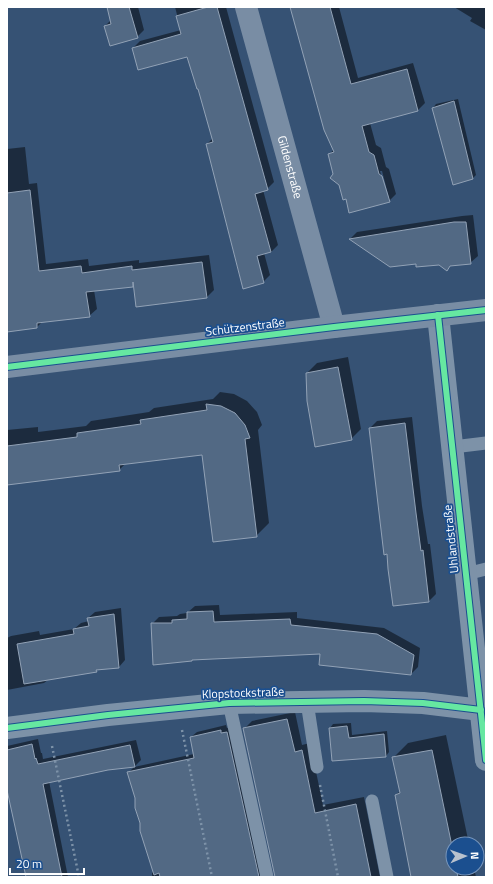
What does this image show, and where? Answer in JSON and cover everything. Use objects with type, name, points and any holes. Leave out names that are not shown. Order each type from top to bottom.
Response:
[{"type":"main road","name":"Gildenstraße","points":[[246,7],[334,327]]},
{"type":"main road","name":"Schützenstraße","points":[[7,367],[486,310]]},
{"type":"street","name":"Uhlandstraße","points":[[438,315],[453,447],[476,572],[481,710],[486,760]]},
{"type":"street","name":"Klopstockstraße","points":[[7,728],[47,722],[229,703],[364,701],[423,703],[481,710]]},
{"type":"lane","points":[[453,447],[486,443]]},
{"type":"lane","points":[[307,702],[317,767]]},
{"type":"lane","points":[[229,703],[267,877]]},
{"type":"lane","points":[[372,801],[387,877]]},
{"type":"path","points":[[178,708],[212,877]]},
{"type":"path","points":[[47,722],[79,877]]},
{"type":"path","points":[[317,767],[338,877]]},
{"type":"building","points":[[107,7],[129,7],[138,38],[110,46],[104,26],[111,24]]},
{"type":"building","points":[[208,7],[217,7],[268,190],[255,194],[271,252],[257,256],[264,283],[243,289],[206,144],[213,142],[187,57],[138,70],[132,48],[181,34],[176,16]]},
{"type":"building","points":[[290,7],[330,7],[351,84],[407,69],[418,111],[362,126],[369,152],[374,155],[379,174],[382,176],[390,202],[349,213],[346,199],[343,200],[339,185],[330,178],[333,174],[328,154],[334,152],[324,130]]},
{"type":"building","points":[[454,101],[473,179],[453,185],[432,108]]},
{"type":"building","points":[[30,190],[39,271],[81,266],[82,273],[132,266],[132,270],[202,262],[207,298],[136,307],[133,282],[133,287],[86,292],[90,317],[37,323],[37,328],[7,332],[7,193]]},
{"type":"building","points":[[454,222],[466,222],[471,264],[450,266],[447,271],[439,265],[416,267],[416,264],[390,267],[349,239]]},
{"type":"building","points":[[338,367],[352,440],[315,447],[307,401],[306,373]]},
{"type":"building","points":[[206,404],[221,406],[235,413],[245,425],[250,438],[245,439],[257,537],[213,542],[202,455],[119,465],[120,471],[7,485],[7,446],[77,437],[77,433],[141,424],[140,420],[207,410]]},
{"type":"building","points":[[405,423],[429,602],[393,606],[387,554],[384,555],[369,428]]},
{"type":"building","points":[[213,611],[214,622],[290,619],[291,625],[377,634],[414,655],[411,675],[319,665],[320,654],[192,660],[153,665],[151,623],[172,623],[172,620],[187,619],[187,612]]},
{"type":"building","points":[[114,614],[119,668],[96,670],[97,672],[24,684],[17,644],[74,634],[73,629],[89,626],[87,618]]},
{"type":"building","points":[[287,719],[295,752],[302,750],[315,813],[356,804],[371,877],[275,877],[243,728]]},
{"type":"building","points":[[347,726],[349,738],[384,734],[386,757],[332,761],[329,728]]},
{"type":"building","points":[[221,730],[221,733],[227,732],[259,877],[160,877],[159,873],[154,875],[140,831],[140,823],[135,808],[135,798],[127,772],[194,758],[190,737]]},
{"type":"building","points":[[32,744],[35,759],[36,758],[38,764],[130,745],[135,767],[108,770],[43,784],[62,877],[26,877],[7,790],[7,750]]},
{"type":"building","points":[[432,750],[450,836],[445,836],[445,876],[458,877],[411,877],[395,795],[400,793],[392,757]]},
{"type":"cycle path","points":[[7,367],[486,310]]},
{"type":"cycle path","points":[[438,315],[486,760]]},
{"type":"cycle path","points":[[7,728],[108,715],[229,703],[364,701],[423,703],[481,710]]}]
